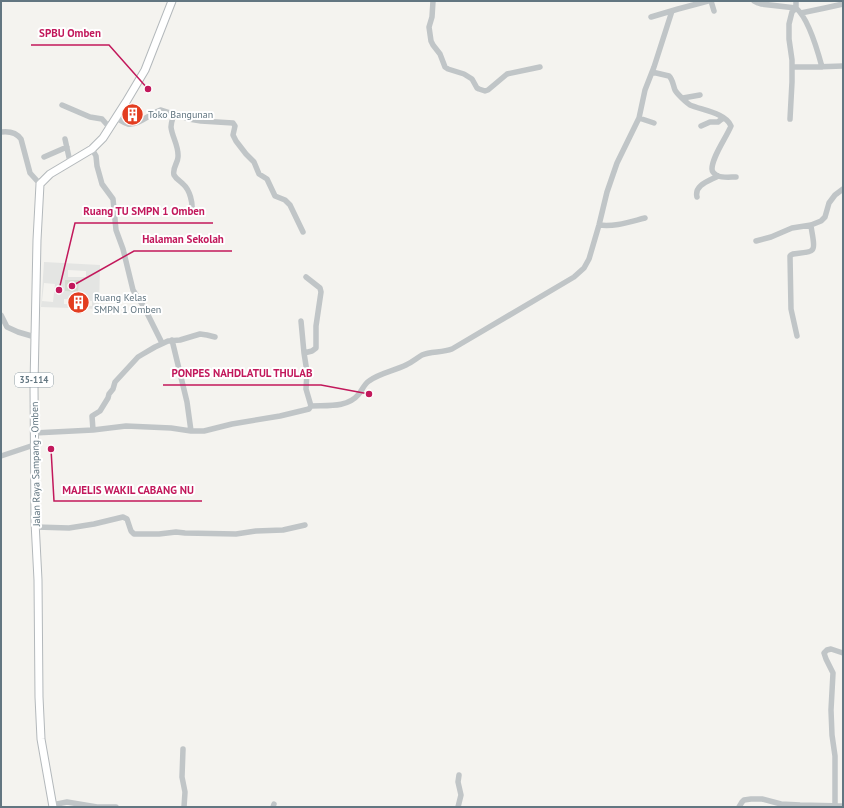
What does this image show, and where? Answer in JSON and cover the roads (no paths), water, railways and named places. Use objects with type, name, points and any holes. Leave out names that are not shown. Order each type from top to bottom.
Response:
[{"type":"main road","points":[[40,184],[50,174],[92,149],[103,138],[144,70],[172,1]]},
{"type":"main road","name":"Jalan Raya Sampang - Omben","points":[[40,184],[37,240],[34,385],[39,713],[44,755],[53,806]]},
{"type":"street","points":[[433,1],[429,30],[432,44],[440,54],[445,67],[464,74],[472,79],[479,90],[488,90],[507,74],[540,67]]},
{"type":"street","points":[[651,17],[672,11],[687,4],[710,1],[714,11]]},
{"type":"street","points":[[754,1],[758,4],[796,8],[806,22],[819,54],[822,67]]},
{"type":"street","points":[[790,119],[792,60],[789,24],[792,12],[796,8],[796,1]]},
{"type":"street","points":[[801,13],[843,4]]},
{"type":"street","points":[[34,432],[93,430],[136,426],[204,431],[232,424],[307,410],[311,406],[345,404],[351,402],[357,396],[369,380],[406,365],[421,355],[452,349],[574,277],[581,272],[587,264],[599,225],[604,202],[618,163],[639,118],[645,90],[672,11]]},
{"type":"street","points":[[792,67],[843,66]]},
{"type":"street","points":[[652,72],[669,76],[673,82],[675,91],[689,104],[713,112],[729,122],[731,126],[729,132],[719,150],[712,171],[718,176]]},
{"type":"street","points":[[683,98],[700,94]]},
{"type":"street","points":[[62,105],[90,117],[102,119],[110,128]]},
{"type":"street","points":[[116,118],[131,124],[160,110],[201,121],[233,123],[235,126],[233,135],[236,141],[254,162],[259,174],[266,178],[275,196],[285,200],[290,205],[303,232]]},
{"type":"street","points":[[174,114],[171,125],[178,151],[174,174],[188,191],[192,205],[192,212]]},
{"type":"street","points":[[639,118],[654,123]]},
{"type":"street","points":[[701,126],[710,122],[718,122],[723,118]]},
{"type":"street","points":[[1,132],[9,132],[19,136],[30,173],[40,184]]},
{"type":"street","points":[[65,139],[70,162]]},
{"type":"street","points":[[44,157],[67,147]]},
{"type":"street","points":[[92,149],[96,156],[102,184],[112,199],[116,230],[123,249],[133,290],[144,307],[162,343]]},
{"type":"street","points":[[697,197],[696,192],[698,187],[718,176],[736,177]]},
{"type":"street","points":[[756,241],[771,237],[792,228],[811,225],[821,221],[825,217],[829,203],[835,195],[843,189]]},
{"type":"street","points":[[599,225],[619,225],[645,218]]},
{"type":"street","points":[[797,336],[791,309],[790,256],[813,250],[814,243],[811,225]]},
{"type":"street","points":[[304,353],[315,350],[316,348],[316,326],[321,292],[320,288],[306,277]]},
{"type":"street","points":[[1,315],[7,327],[35,337]]},
{"type":"street","points":[[301,321],[307,372],[306,389],[311,406]]},
{"type":"street","points":[[93,430],[92,416],[101,410],[113,389],[115,382],[138,357],[162,343],[172,340],[180,340],[200,334],[207,334],[214,337]]},
{"type":"street","points":[[172,340],[187,402],[191,431]]},
{"type":"street","points":[[1,456],[34,445]]},
{"type":"street","points":[[36,528],[69,528],[123,517],[127,519],[131,531],[134,534],[160,534],[176,532],[236,534],[256,531],[283,530],[305,525]]},
{"type":"street","points":[[835,806],[835,756],[831,710],[833,673],[824,653],[831,649],[843,653]]},
{"type":"street","points":[[183,749],[182,777],[185,792],[184,807]]},
{"type":"street","points":[[458,807],[461,795],[458,782],[459,775]]},
{"type":"street","points":[[739,807],[744,800],[751,799],[781,804],[843,806]]},
{"type":"street","points":[[53,806],[67,802],[91,806],[116,807]]},
{"type":"place","name":"SPBU Omben","points":[[148,89]]},
{"type":"place","name":"Toko Bangunan","points":[[132,114]]},
{"type":"place","name":"Halaman Sekolah","points":[[72,286]]},
{"type":"place","name":"Ruang TU SMPN 1 Omben","points":[[59,290]]},
{"type":"place","name":"Ruang Kelas SMPN 1 Omben","points":[[78,303]]},
{"type":"place","name":"PONPES NAHDLATUL THULAB","points":[[369,394]]},
{"type":"place","name":"MAJELIS WAKIL CABANG NU","points":[[51,449]]}]
